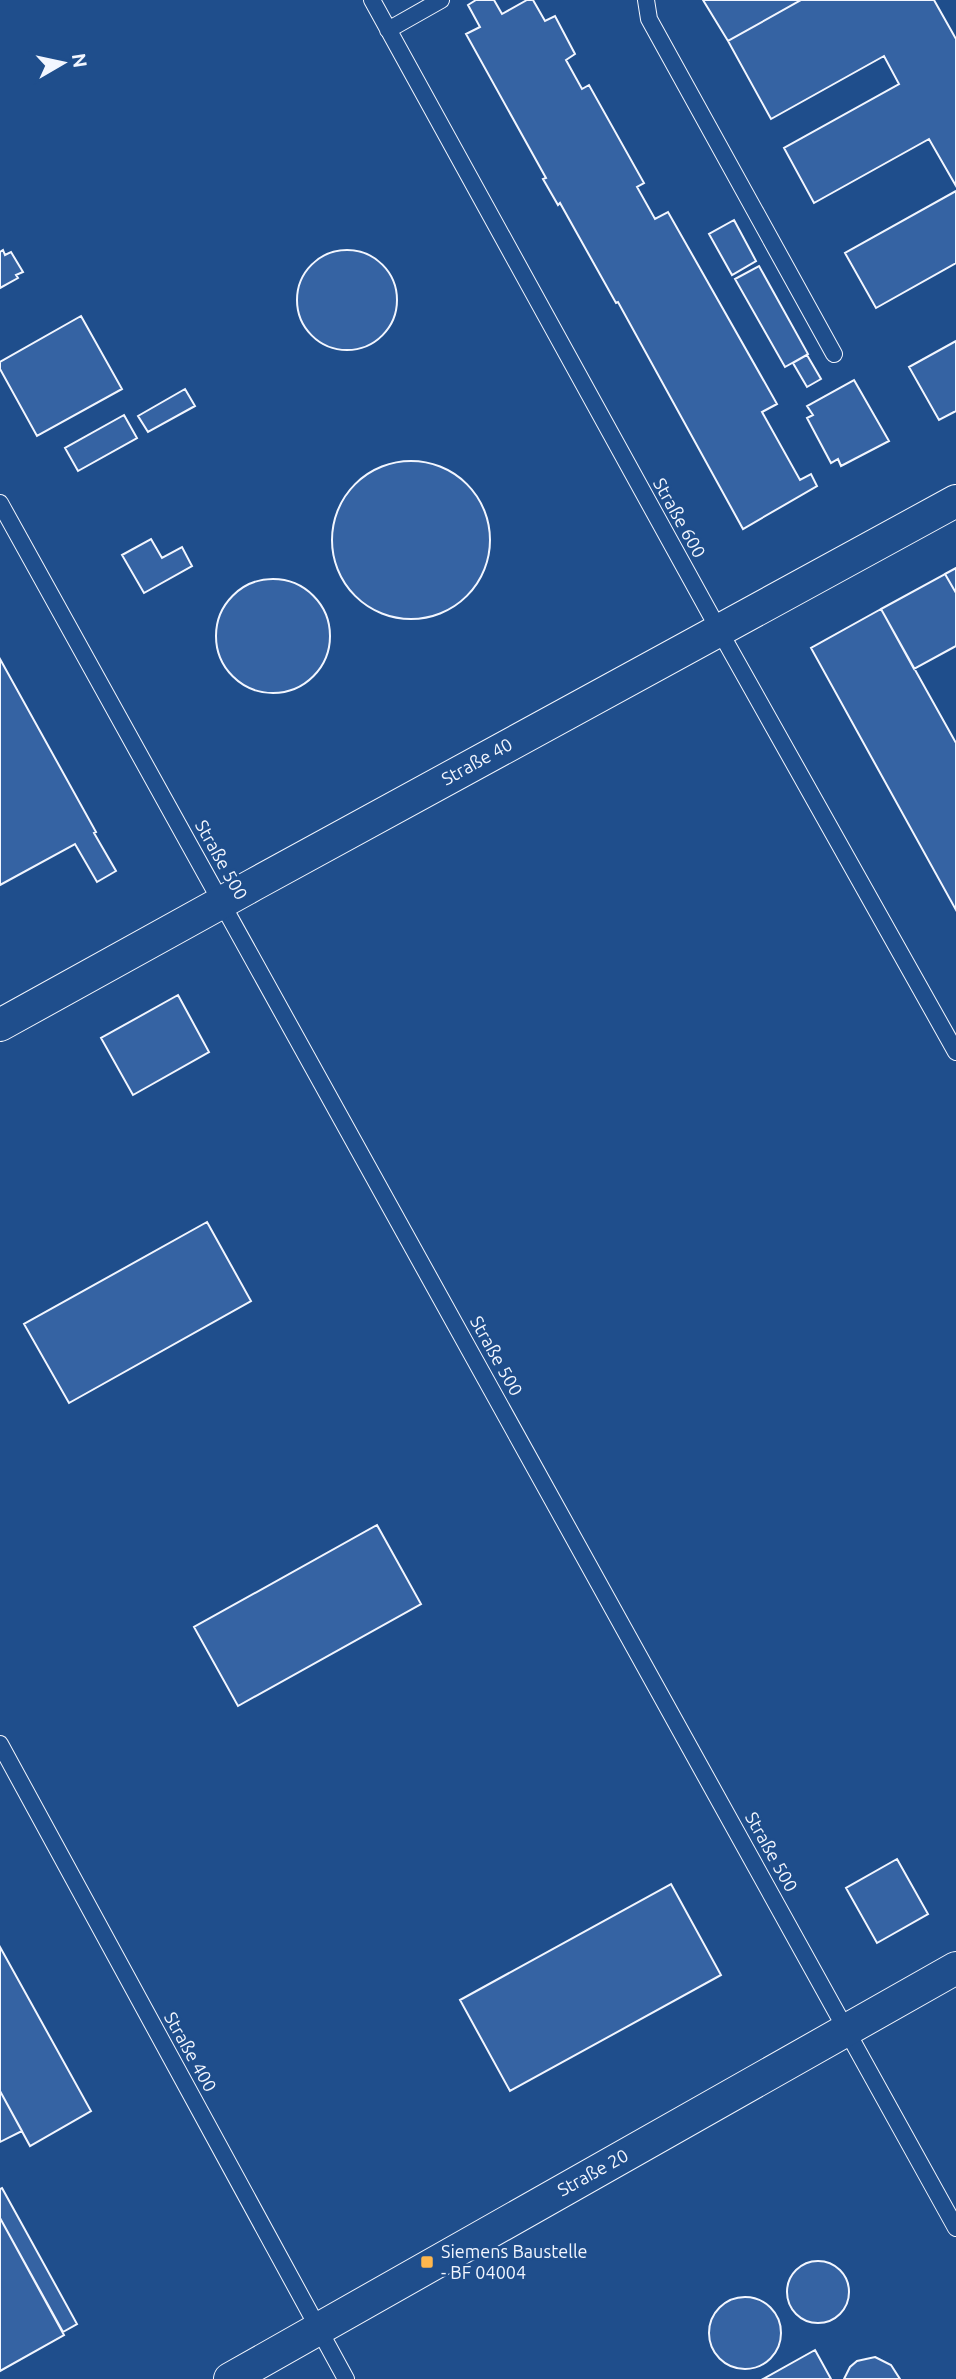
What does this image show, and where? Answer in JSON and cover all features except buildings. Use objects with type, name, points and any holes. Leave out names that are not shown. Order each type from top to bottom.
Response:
[{"type":"street","name":"Straße 40","points":[[0,1026],[956,501]]},
{"type":"street","name":"Straße 20","points":[[230,2379],[956,1968]]},
{"type":"lane","name":"Straße 600","points":[[372,0],[956,1052]]},
{"type":"lane","points":[[388,30],[442,0]]},
{"type":"lane","points":[[646,0],[649,19],[834,354]]},
{"type":"lane","name":"Straße 500","points":[[0,503],[956,2228]]},
{"type":"lane","name":"Straße 400","points":[[0,1744],[346,2379]]},
{"type":"place","name":"Siemens Baustelle - BF 04004","points":[[427,2262]]}]
